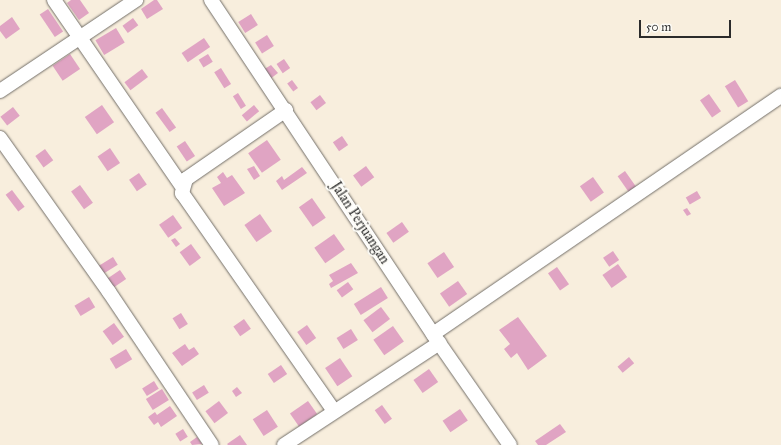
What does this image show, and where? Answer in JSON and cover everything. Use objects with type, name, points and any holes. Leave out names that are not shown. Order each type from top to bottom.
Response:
[{"type":"street","points":[[54,0],[182,186]]},
{"type":"street","points":[[0,91],[136,0]]},
{"type":"street","name":"Jalan Perjuangan","points":[[211,0],[286,110],[436,339],[510,445]]},
{"type":"street","points":[[284,445],[781,96]]},
{"type":"street","points":[[286,110],[186,179],[182,186],[182,193],[334,411]]},
{"type":"street","points":[[0,138],[109,292],[212,445]]},
{"type":"building","points":[[71,0],[80,0],[89,13],[79,20],[67,3]]},
{"type":"building","points":[[154,0],[157,0],[163,9],[147,19],[141,9]]},
{"type":"building","points":[[48,9],[63,31],[55,37],[40,15]]},
{"type":"building","points":[[251,14],[258,25],[245,33],[238,22]]},
{"type":"building","points":[[12,17],[20,29],[6,39],[0,31],[0,26]]},
{"type":"building","points":[[133,18],[138,25],[128,33],[122,26]]},
{"type":"building","points":[[116,28],[125,43],[104,55],[95,40]]},
{"type":"building","points":[[267,35],[274,46],[262,53],[255,42]]},
{"type":"building","points":[[204,38],[210,47],[188,62],[182,53]]},
{"type":"building","points":[[70,54],[80,69],[63,81],[53,66]]},
{"type":"building","points":[[208,54],[213,62],[203,67],[199,60]]},
{"type":"building","points":[[284,59],[290,68],[283,73],[277,64]]},
{"type":"building","points":[[271,65],[278,73],[270,79],[263,70]]},
{"type":"building","points":[[221,68],[231,84],[224,88],[214,72]]},
{"type":"building","points":[[142,69],[148,77],[130,90],[124,82]]},
{"type":"building","points":[[292,80],[298,88],[293,92],[287,84]]},
{"type":"building","points":[[735,80],[748,101],[738,108],[725,86]]},
{"type":"building","points":[[238,93],[246,106],[241,109],[233,96]]},
{"type":"building","points":[[709,94],[721,111],[712,118],[700,100]]},
{"type":"building","points":[[320,95],[326,103],[316,110],[310,102]]},
{"type":"building","points":[[102,105],[114,122],[97,134],[85,117]]},
{"type":"building","points":[[254,105],[259,111],[247,121],[242,115]]},
{"type":"building","points":[[13,107],[20,116],[7,126],[0,117]]},
{"type":"building","points":[[162,108],[176,127],[170,132],[156,113]]},
{"type":"building","points":[[342,136],[348,145],[339,151],[333,142]]},
{"type":"building","points":[[267,140],[281,160],[262,173],[248,153]]},
{"type":"building","points":[[185,141],[195,156],[187,162],[177,147]]},
{"type":"building","points":[[110,148],[120,163],[108,171],[98,156]]},
{"type":"building","points":[[45,149],[53,160],[44,167],[35,156]]},
{"type":"building","points":[[254,166],[260,176],[254,180],[247,169]]},
{"type":"building","points":[[366,166],[374,177],[361,187],[353,175]]},
{"type":"building","points":[[302,167],[307,173],[282,190],[276,181],[282,176],[284,180]]},
{"type":"building","points":[[625,171],[636,187],[629,192],[618,176]]},
{"type":"building","points":[[223,172],[227,178],[232,175],[245,193],[224,206],[212,188],[221,183],[217,177]]},
{"type":"building","points":[[139,173],[147,185],[137,191],[129,180]]},
{"type":"building","points":[[593,177],[604,193],[591,202],[580,186]]},
{"type":"building","points":[[80,185],[93,203],[84,209],[71,191]]},
{"type":"building","points":[[12,190],[25,207],[18,212],[6,195]]},
{"type":"building","points":[[697,191],[701,198],[690,204],[686,198]]},
{"type":"building","points":[[312,198],[326,218],[313,227],[299,207]]},
{"type":"building","points":[[687,208],[691,214],[687,216],[683,210]]},
{"type":"building","points":[[260,214],[272,231],[256,242],[244,225]]},
{"type":"building","points":[[173,215],[182,228],[168,238],[159,225]]},
{"type":"building","points":[[402,222],[409,232],[393,243],[386,233]]},
{"type":"building","points":[[334,234],[345,250],[325,263],[314,248]]},
{"type":"building","points":[[175,238],[180,244],[176,247],[171,240]]},
{"type":"building","points":[[191,244],[201,258],[190,266],[180,252]]},
{"type":"building","points":[[613,251],[619,260],[609,267],[603,258]]},
{"type":"building","points":[[444,252],[454,267],[437,278],[427,263]]},
{"type":"building","points":[[113,257],[118,265],[103,274],[98,267]]},
{"type":"building","points":[[351,263],[358,273],[331,288],[329,284],[333,281],[329,275]]},
{"type":"building","points":[[618,264],[627,277],[612,288],[602,275]]},
{"type":"building","points":[[557,267],[569,284],[560,291],[548,273]]},
{"type":"building","points":[[120,270],[126,279],[113,288],[107,279]]},
{"type":"building","points":[[458,281],[467,294],[449,307],[440,294]]},
{"type":"building","points":[[348,282],[353,289],[342,298],[337,290]]},
{"type":"building","points":[[381,287],[388,298],[361,315],[354,304]]},
{"type":"building","points":[[89,297],[95,307],[81,316],[74,306]]},
{"type":"building","points":[[381,307],[390,319],[372,332],[363,320]]},
{"type":"building","points":[[181,313],[188,324],[179,329],[173,318]]},
{"type":"building","points":[[518,317],[547,356],[528,370],[517,353],[511,358],[504,349],[510,344],[499,330]]},
{"type":"building","points":[[244,319],[251,329],[240,336],[233,326]]},
{"type":"building","points":[[114,323],[124,337],[113,345],[103,331]]},
{"type":"building","points":[[307,325],[316,338],[306,345],[297,332]]},
{"type":"building","points":[[393,326],[404,342],[384,355],[373,340]]},
{"type":"building","points":[[351,329],[358,340],[343,349],[337,338]]},
{"type":"building","points":[[185,344],[189,350],[194,347],[199,354],[182,366],[172,353]]},
{"type":"building","points":[[126,349],[132,359],[116,369],[110,359]]},
{"type":"building","points":[[629,357],[634,363],[623,373],[618,367]]},
{"type":"building","points":[[340,358],[352,376],[337,386],[325,368]]},
{"type":"building","points":[[281,365],[287,374],[274,383],[268,374]]},
{"type":"building","points":[[429,369],[438,382],[423,393],[413,380]]},
{"type":"building","points":[[154,381],[159,389],[147,396],[142,388]]},
{"type":"building","points":[[204,385],[209,393],[197,400],[192,392]]},
{"type":"building","points":[[237,387],[242,393],[236,397],[232,391]]},
{"type":"building","points":[[162,389],[169,400],[153,410],[146,399]]},
{"type":"building","points":[[219,401],[228,413],[214,423],[205,411]]},
{"type":"building","points":[[308,401],[317,414],[299,427],[290,414]]},
{"type":"building","points":[[382,405],[392,419],[385,424],[375,410]]},
{"type":"building","points":[[170,406],[177,416],[161,427],[158,422],[154,425],[148,417],[155,412],[157,415]]},
{"type":"building","points":[[460,409],[468,421],[450,432],[443,421]]},
{"type":"building","points":[[267,410],[278,427],[264,436],[253,419]]},
{"type":"building","points":[[560,424],[566,432],[546,445],[538,445],[535,441]]},
{"type":"building","points":[[183,429],[188,437],[180,441],[175,434]]},
{"type":"building","points":[[240,435],[247,445],[227,444]]},
{"type":"building","points":[[197,437],[202,444],[192,445],[190,442]]}]
